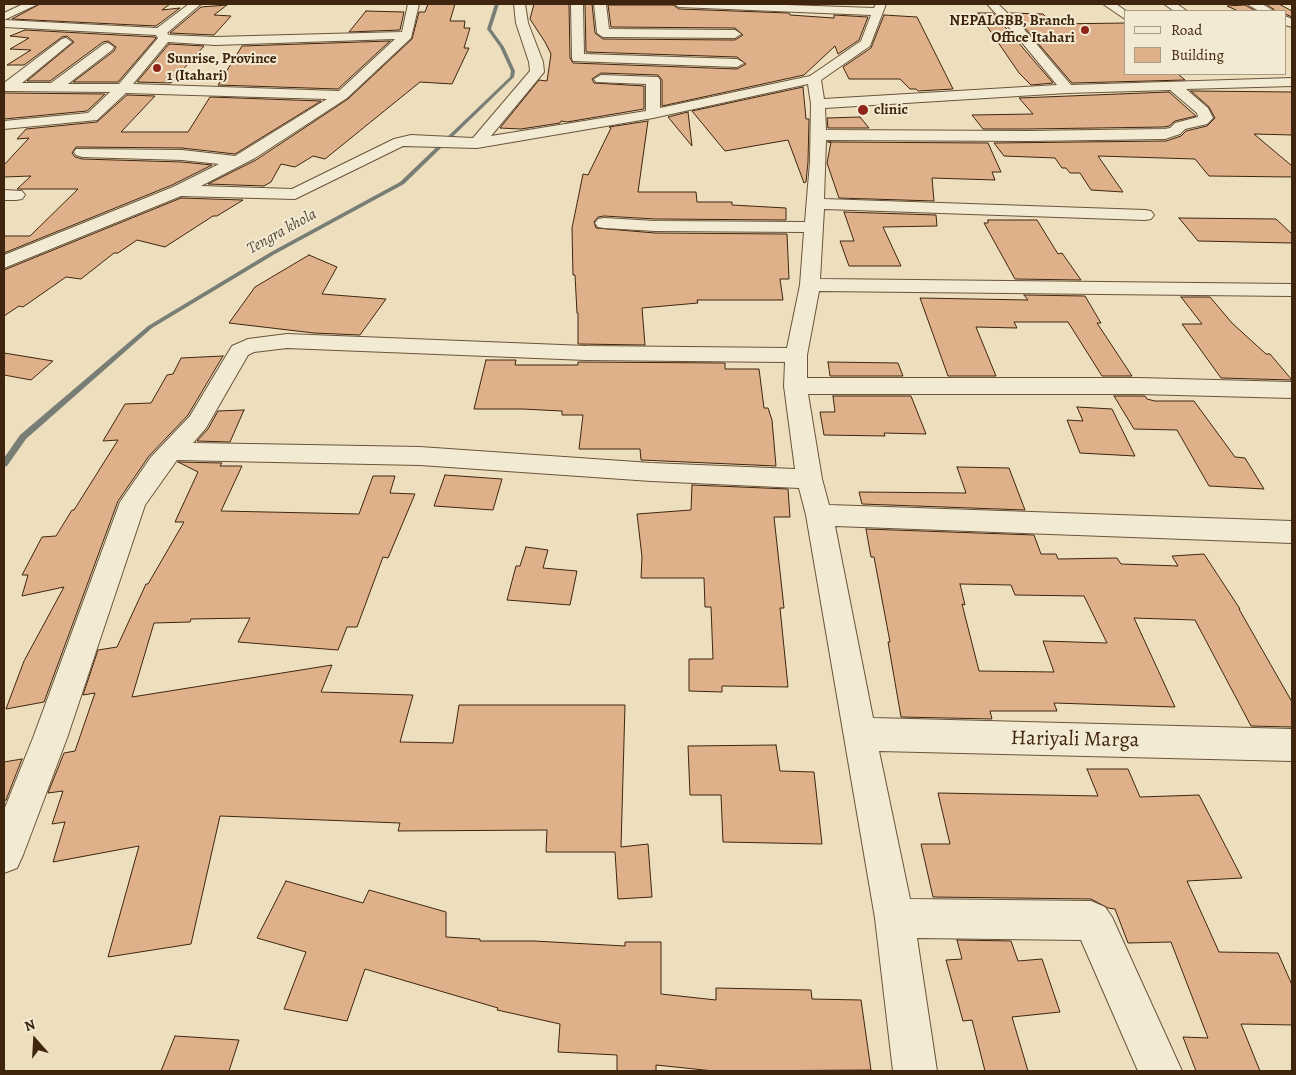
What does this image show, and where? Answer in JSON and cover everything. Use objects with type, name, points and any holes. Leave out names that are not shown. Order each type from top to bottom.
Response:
[{"type":"street","points":[[4,17],[32,4]]},
{"type":"street","points":[[4,124],[92,118],[123,88],[163,35],[196,4]]},
{"type":"street","points":[[4,262],[180,191],[249,155],[342,95],[407,35],[414,4]]},
{"type":"street","points":[[470,143],[537,72],[536,62],[522,23],[519,4]]},
{"type":"street","points":[[577,4],[578,58],[737,40],[880,8]]},
{"type":"street","points":[[600,4],[603,33],[737,40]]},
{"type":"street","points":[[679,4],[737,40]]},
{"type":"street","points":[[992,4],[1019,31],[1067,89]]},
{"type":"street","points":[[1108,4],[1124,15]]},
{"type":"street","points":[[1253,4],[1266,10]]},
{"type":"street","points":[[880,8],[866,43],[816,92],[818,135],[815,215],[810,285],[796,355],[795,386],[809,479],[819,515],[858,734],[895,918],[915,1071]]},
{"type":"street","points":[[4,24],[163,35],[215,41],[407,35]]},
{"type":"street","points":[[737,40],[738,97]]},
{"type":"street","points":[[6,87],[66,42]]},
{"type":"street","points":[[55,87],[108,47]]},
{"type":"street","points":[[1204,75],[1217,84]]},
{"type":"street","points":[[601,79],[653,80],[653,114]]},
{"type":"street","points":[[180,191],[295,194],[392,145],[411,140],[470,143],[653,114],[738,97],[816,92],[1067,89],[1292,82]]},
{"type":"street","points":[[818,135],[1027,136],[1165,134],[1175,131],[1180,126],[1202,121],[1206,118],[1202,111],[1173,86]]},
{"type":"street","points":[[6,87],[123,88],[342,95]]},
{"type":"street","points":[[82,152],[182,155],[236,161]]},
{"type":"street","points":[[604,223],[655,226],[815,215],[1145,215]]},
{"type":"street","points":[[810,285],[1292,290]]},
{"type":"street","points":[[4,855],[50,738],[134,502],[160,463],[198,422],[237,355],[248,346],[287,341],[586,353],[796,355]]},
{"type":"street","points":[[795,386],[1138,386],[1292,390]]},
{"type":"street","points":[[172,451],[420,456],[652,472],[809,479]]},
{"type":"street","points":[[819,515],[1292,532]]},
{"type":"street","name":"Hariyali Marga","points":[[858,734],[1292,745]]},
{"type":"street","points":[[895,918],[1091,921],[1098,931],[1160,1071]]},
{"type":"building","points":[[40,4],[170,4],[162,10],[180,8],[156,26],[12,19]]},
{"type":"building","points":[[428,4],[455,4],[450,21],[465,21],[464,28],[470,28],[464,48],[469,48],[452,84],[420,82],[325,159],[313,156],[295,167],[281,164],[271,182],[264,186],[208,184],[256,160],[348,99],[412,39],[419,12],[425,12]]},
{"type":"building","points":[[534,4],[569,4],[570,58],[573,63],[737,69],[746,64],[737,57],[586,52],[585,4],[592,4],[595,33],[603,39],[735,40],[743,35],[735,28],[611,27],[608,5],[673,5],[679,9],[789,13],[790,15],[834,18],[834,15],[868,17],[859,40],[838,54],[835,46],[804,75],[662,106],[662,80],[658,75],[601,73],[592,79],[594,83],[644,86],[644,109],[521,129],[500,128],[539,80],[547,81],[551,54],[530,19]]},
{"type":"building","points":[[1266,4],[1279,4],[1292,11],[1292,17],[1286,14],[1286,10],[1275,10]]},
{"type":"building","points":[[227,5],[214,15],[231,16],[214,35],[170,33],[201,7]]},
{"type":"building","points":[[1245,5],[1254,10],[1236,10],[1227,6]]},
{"type":"building","points":[[366,11],[404,12],[400,30],[349,32]]},
{"type":"building","points":[[978,13],[993,13],[1053,83],[1031,85],[1019,73]]},
{"type":"building","points":[[1011,13],[1043,14],[1053,24],[1124,23],[1124,75],[1179,75],[1185,80],[1072,83]]},
{"type":"building","points":[[884,15],[917,17],[953,89],[918,91],[910,89],[900,79],[849,79],[843,67],[871,48]]},
{"type":"building","points":[[25,30],[156,38],[118,82],[73,82],[114,51],[116,47],[108,41],[103,42],[50,81],[27,81],[74,42],[67,36],[62,37],[24,65],[7,65],[31,50],[10,49],[29,38],[10,36]]},
{"type":"building","points":[[390,41],[338,89],[218,85],[242,46]]},
{"type":"building","points":[[169,44],[204,46],[171,83],[137,82]]},
{"type":"building","points":[[803,87],[806,119],[809,119],[808,162],[806,182],[804,183],[788,140],[725,151],[692,111]]},
{"type":"building","points":[[1191,91],[1292,92],[1292,135],[1254,134],[1292,166],[1292,177],[1209,176],[1195,159],[1098,156],[1123,192],[1091,190],[1080,173],[1070,173],[1066,168],[1062,168],[1055,158],[1004,156],[994,143],[1166,141],[1181,136],[1186,131],[1207,126],[1215,118],[1209,107]]},
{"type":"building","points":[[1169,92],[1196,116],[1175,121],[1169,126],[1164,127],[983,129],[972,115],[1033,114],[1019,98]]},
{"type":"building","points":[[4,93],[105,94],[87,111],[4,119]]},
{"type":"building","points":[[127,95],[155,96],[121,132],[188,132],[210,97],[321,101],[235,154],[182,148],[76,147],[72,153],[75,157],[82,159],[182,162],[212,165],[172,185],[4,253],[4,236],[30,236],[78,189],[17,189],[31,176],[4,177],[4,165],[29,138],[17,139],[26,129],[97,122]]},
{"type":"building","points":[[688,112],[692,146],[668,117]]},
{"type":"building","points":[[860,117],[869,128],[828,128],[827,118]]},
{"type":"building","points":[[648,121],[638,192],[696,192],[697,202],[732,202],[732,205],[786,208],[786,220],[655,219],[604,216],[598,217],[594,222],[596,228],[655,233],[787,234],[789,279],[780,279],[783,300],[697,300],[698,303],[642,308],[645,345],[578,344],[578,313],[575,275],[573,275],[572,228],[583,174],[588,175],[611,128],[609,127]]},
{"type":"building","points":[[831,142],[988,143],[1001,172],[992,172],[995,180],[932,178],[934,201],[839,198],[827,163]]},
{"type":"building","points":[[181,198],[243,200],[217,216],[213,216],[165,247],[137,240],[118,253],[114,253],[81,279],[66,277],[23,307],[19,306],[4,316],[4,270]]},
{"type":"building","points":[[844,212],[936,215],[937,226],[883,227],[901,266],[849,266],[840,241],[854,241]]},
{"type":"building","points":[[1179,218],[1276,219],[1292,234],[1292,243],[1198,241]]},
{"type":"building","points":[[988,220],[1037,220],[1058,254],[1062,253],[1081,280],[1015,279],[984,223],[988,223]]},
{"type":"building","points":[[309,255],[337,267],[322,294],[386,299],[360,335],[314,333],[229,323],[255,287]]},
{"type":"building","points":[[1024,295],[1085,296],[1101,323],[1097,323],[1132,376],[1102,376],[1068,322],[1014,322],[1017,328],[976,327],[996,376],[948,376],[920,298],[1028,300]]},
{"type":"building","points":[[1181,297],[1210,297],[1232,323],[1266,354],[1270,354],[1292,380],[1221,378],[1182,324],[1202,324]]},
{"type":"building","points":[[4,353],[53,361],[31,380],[4,375]]},
{"type":"building","points":[[223,356],[188,415],[149,456],[118,501],[44,702],[6,709],[24,661],[64,587],[22,596],[28,575],[22,575],[42,537],[56,536],[118,440],[103,441],[125,404],[151,403],[167,375],[173,374],[181,358]]},
{"type":"building","points":[[486,360],[516,360],[515,365],[578,365],[578,362],[725,363],[725,369],[759,369],[764,408],[768,408],[772,420],[776,466],[641,460],[640,449],[579,449],[583,415],[562,415],[562,411],[474,409]]},
{"type":"building","points":[[828,362],[898,363],[903,376],[830,376]]},
{"type":"building","points":[[833,396],[911,396],[926,434],[884,433],[885,436],[824,435],[820,412],[835,412]]},
{"type":"building","points":[[1114,396],[1145,396],[1147,399],[1155,401],[1194,401],[1235,457],[1245,458],[1264,489],[1209,486],[1177,430],[1134,429]]},
{"type":"building","points":[[1077,407],[1112,409],[1135,456],[1080,453],[1067,420],[1083,421]]},
{"type":"building","points":[[244,410],[230,442],[197,441],[208,429],[218,411]]},
{"type":"building","points":[[178,462],[222,463],[220,466],[242,466],[221,511],[359,514],[373,476],[395,476],[390,493],[415,494],[388,558],[383,557],[357,627],[347,627],[338,650],[238,642],[250,618],[191,619],[190,622],[154,623],[132,697],[332,665],[321,692],[413,695],[400,742],[453,743],[459,705],[625,705],[621,847],[648,844],[652,897],[618,899],[615,852],[546,852],[547,830],[398,831],[400,823],[220,816],[191,944],[108,957],[139,846],[53,862],[65,822],[52,824],[63,791],[48,793],[64,753],[75,751],[95,693],[83,695],[98,650],[117,647],[146,584],[148,584],[184,522],[175,522],[198,472]]},
{"type":"building","points":[[957,467],[1009,468],[1025,510],[862,504],[859,492],[966,493]]},
{"type":"building","points":[[445,475],[502,479],[493,510],[434,506]]},
{"type":"building","points":[[692,485],[788,489],[790,517],[774,517],[784,608],[780,608],[788,687],[722,686],[722,692],[689,691],[689,659],[713,659],[711,607],[705,607],[704,578],[641,578],[642,557],[637,514],[691,510]]},
{"type":"building","points":[[866,529],[1034,535],[1041,554],[1056,554],[1058,559],[1117,558],[1121,564],[1178,566],[1172,556],[1204,554],[1240,609],[1292,702],[1292,727],[1251,726],[1195,620],[1134,618],[1175,707],[1054,703],[1057,711],[990,711],[992,719],[901,717],[888,642],[890,642],[874,557],[871,557]],"holes":[[[960,584],[1011,585],[1015,595],[1084,596],[1107,643],[1043,641],[1054,672],[979,671],[962,604],[965,605]]]},
{"type":"building","points":[[526,547],[548,550],[543,568],[577,571],[570,605],[507,600],[516,566],[520,566]]},
{"type":"building","points":[[776,745],[780,771],[814,772],[822,844],[723,842],[721,795],[690,795],[688,746]]},
{"type":"building","points":[[22,759],[6,800],[4,801],[4,762]]},
{"type":"building","points":[[1087,769],[1128,769],[1140,797],[1199,795],[1242,878],[1187,881],[1219,952],[1278,953],[1292,985],[1292,1025],[1241,1024],[1260,1071],[1196,1071],[1183,1037],[1208,1038],[1171,942],[1128,943],[1115,909],[1108,908],[1091,899],[933,897],[921,844],[950,844],[938,793],[1098,796]]},
{"type":"building","points":[[286,881],[363,903],[369,890],[446,912],[446,937],[480,939],[480,941],[534,941],[625,946],[625,942],[661,942],[661,994],[716,1000],[716,988],[811,990],[812,999],[861,1000],[871,1070],[714,1071],[656,1065],[656,1071],[617,1071],[617,1055],[558,1052],[560,1024],[497,1010],[498,1008],[365,969],[347,1021],[284,1009],[306,952],[257,938]]},
{"type":"building","points":[[957,940],[1011,941],[1018,961],[1042,959],[1060,1012],[1012,1017],[1028,1071],[985,1071],[972,1020],[963,1021],[946,960],[962,959]]},
{"type":"building","points":[[175,1036],[239,1040],[229,1071],[161,1071]]},
{"type":"waterway","name":"Tengra khola","points":[[4,464],[23,437],[150,327],[273,253],[402,183],[512,77],[513,71],[502,47],[489,29],[497,4]]},
{"type":"place","name":"NEPALGBB, Branch Office Itahari","points":[[1085,30]]},
{"type":"place","name":"Sunrise, Province 1 (Itahari)","points":[[157,68]]},
{"type":"place","name":"clinic","points":[[863,110]]}]
